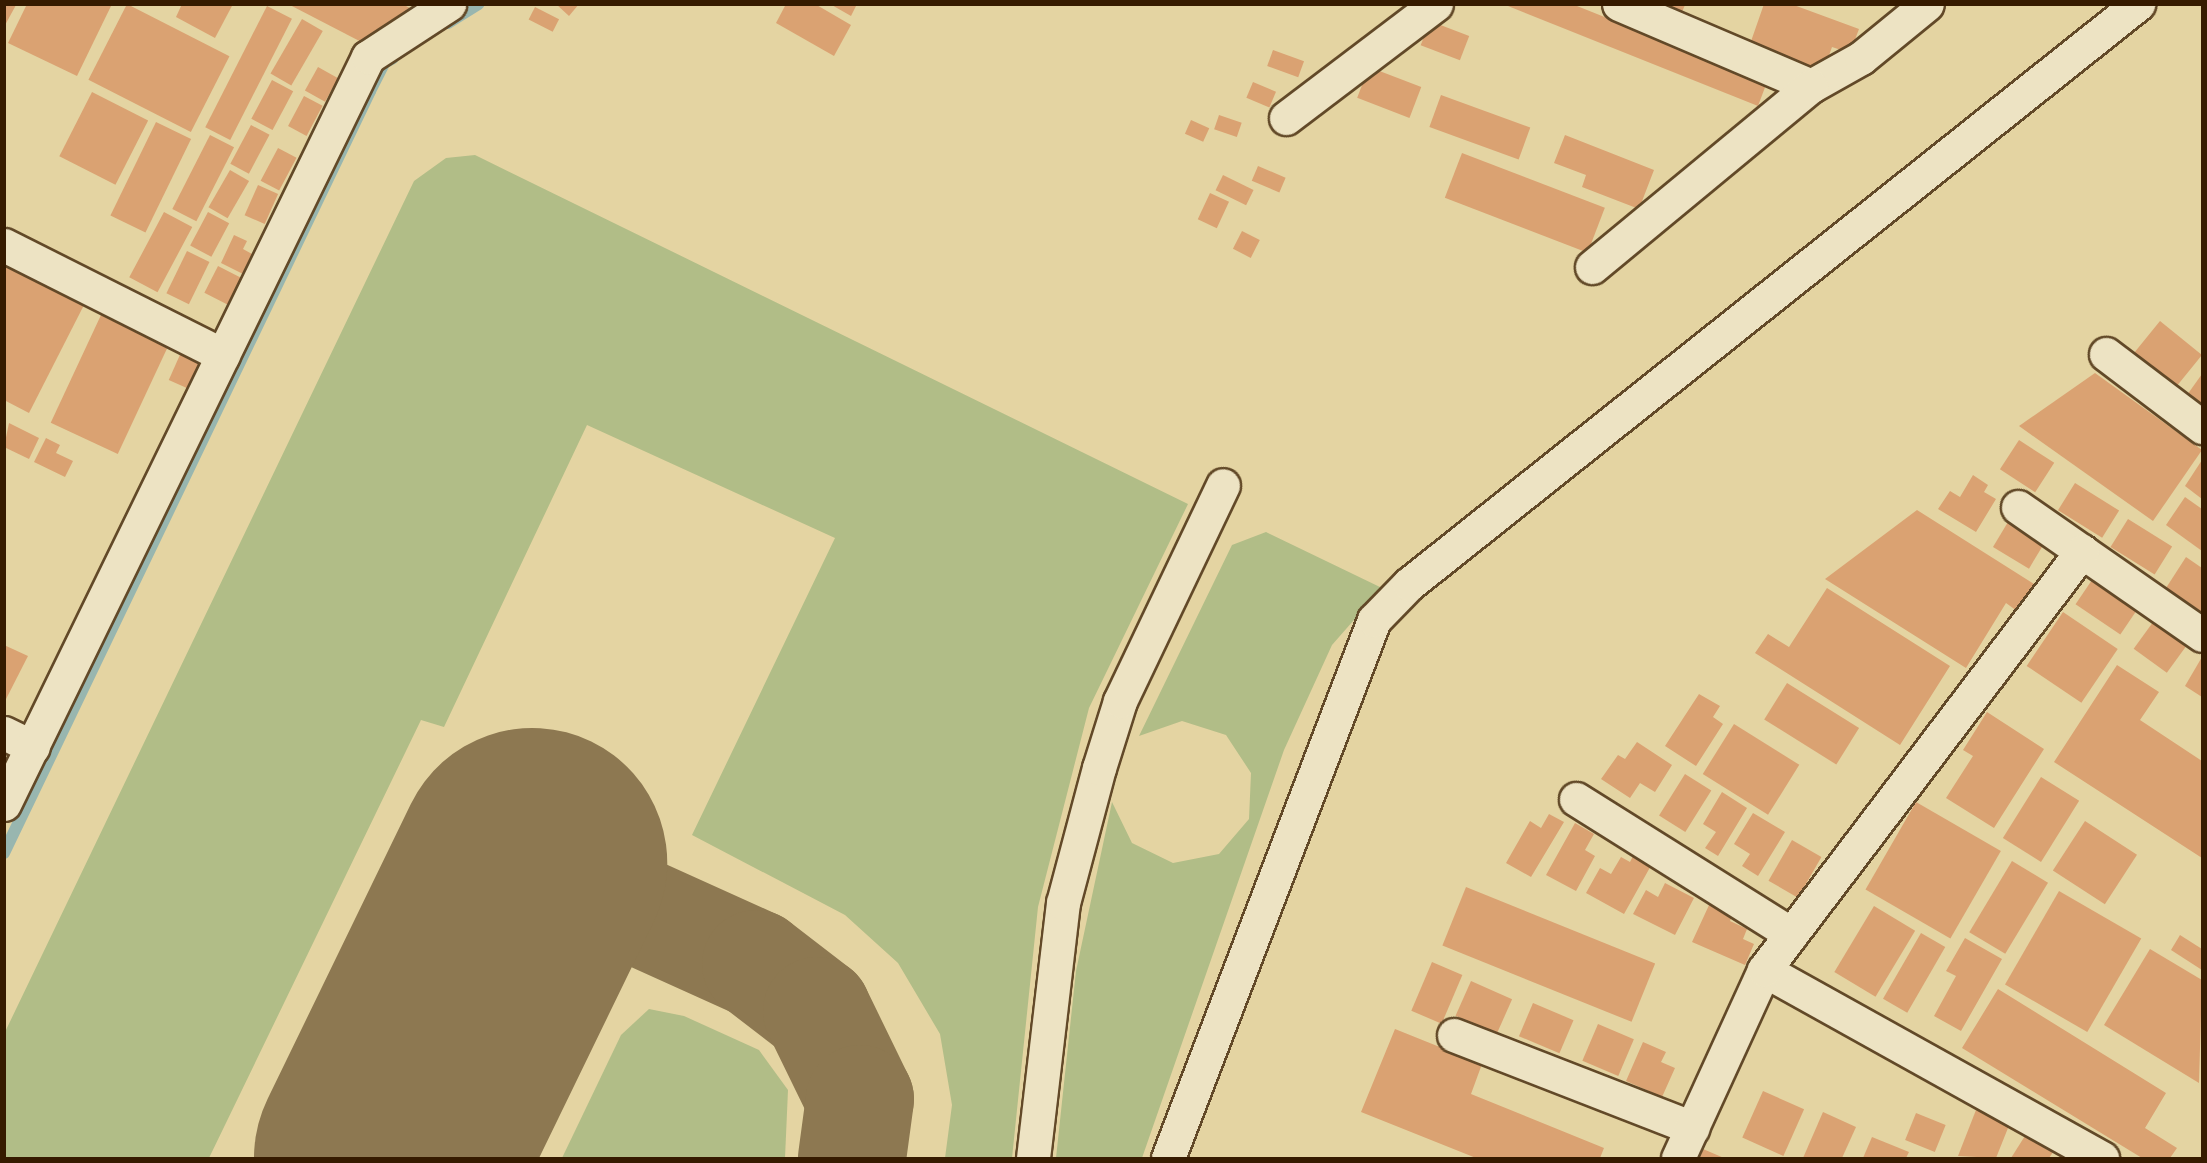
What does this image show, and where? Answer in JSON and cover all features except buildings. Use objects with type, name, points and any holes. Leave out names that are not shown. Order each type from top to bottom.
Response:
[{"type":"street","points":[[4,804],[19,740],[223,355],[368,57],[449,4]]},
{"type":"street","points":[[1286,118],[1436,4]]},
{"type":"street","points":[[1619,4],[1811,86]]},
{"type":"street","points":[[1592,267],[1811,86],[1861,58],[1927,4]]},
{"type":"street","points":[[1168,1158],[1374,620],[1409,584],[2138,4]]},
{"type":"street","points":[[4,245],[223,355]]},
{"type":"street","points":[[2106,354],[2202,427]]},
{"type":"street","points":[[1033,1158],[1063,903],[1099,768],[1120,701],[1223,485]]},
{"type":"street","points":[[2018,507],[2202,635]]},
{"type":"street","points":[[1678,1158],[1764,970],[2082,551]]},
{"type":"street","points":[[1576,800],[1791,934]]},
{"type":"street","points":[[1764,970],[2102,1158]]},
{"type":"street","points":[[1454,1035],[1692,1128]]},
{"type":"green space","points":[[475,155],[1188,504],[1089,708],[1038,907],[1012,1158],[945,1158],[952,1105],[940,1034],[898,963],[845,915],[692,835],[835,538],[587,425],[444,727],[421,720],[209,1158],[5,1158],[5,1032],[414,181],[446,158]]},
{"type":"green space","points":[[1266,532],[1382,588],[1332,645],[1284,750],[1142,1158],[1056,1158],[1076,971],[1112,802],[1132,843],[1173,863],[1219,854],[1249,819],[1251,773],[1226,735],[1182,721],[1139,736],[1232,545]]},
{"type":"green space","points":[[649,1009],[684,1016],[759,1050],[788,1090],[785,1158],[562,1158],[621,1035]]},
{"type":"waterway","points":[[448,23],[478,4]]},
{"type":"waterway","points":[[4,853],[370,91],[384,63],[393,58]]},
{"type":"taxiway","points":[[543,869],[532,863],[756,964],[817,1011],[860,1099],[852,1158]]},
{"type":"runway","points":[[389,1158],[532,863]]}]
